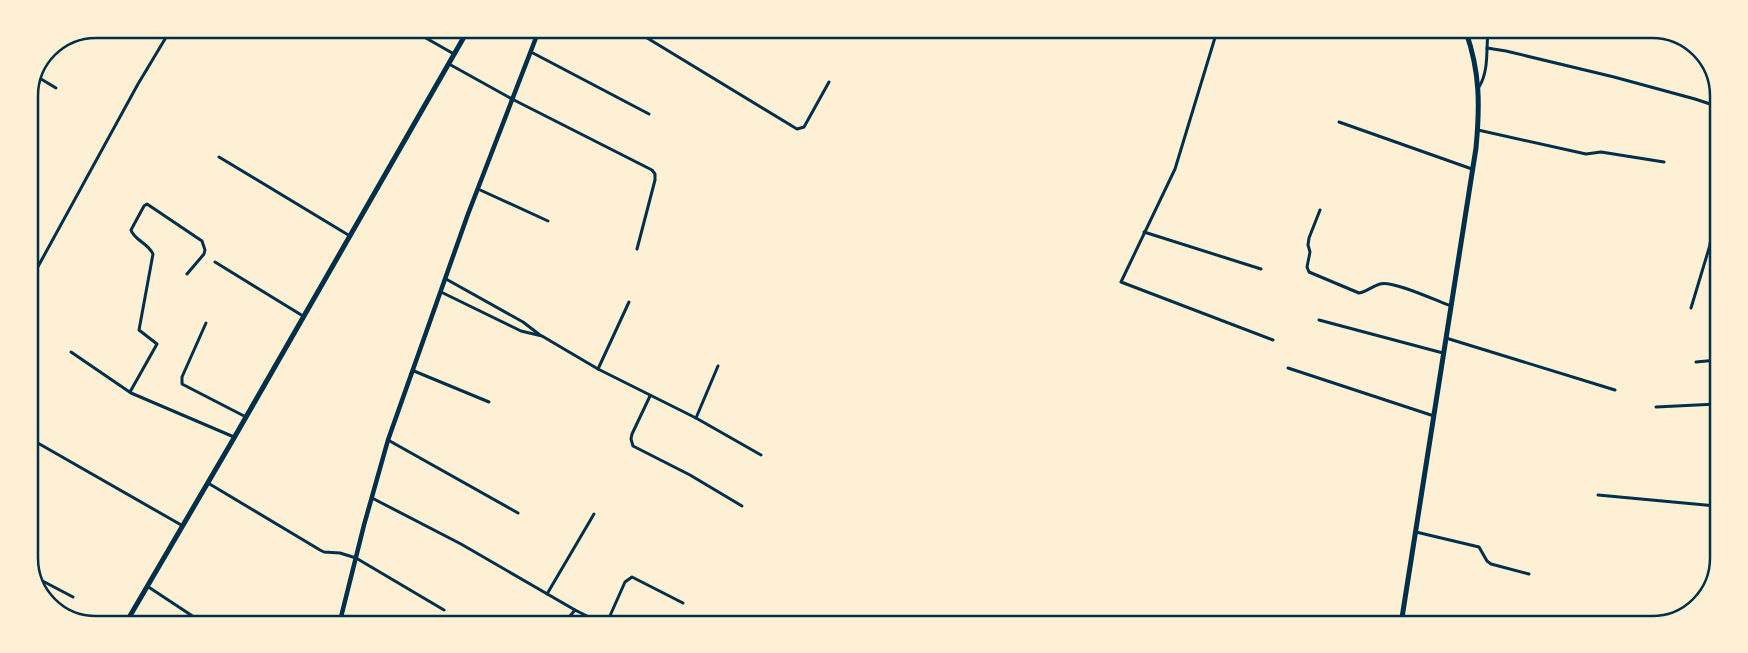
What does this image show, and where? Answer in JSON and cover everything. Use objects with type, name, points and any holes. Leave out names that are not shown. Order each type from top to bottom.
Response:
[{"type":"main road","points":[[130,616],[463,38]]},
{"type":"main road","points":[[1402,616],[1478,130],[1479,87],[1475,59],[1468,38]]},
{"type":"street","points":[[38,267],[138,84],[166,38]]},
{"type":"street","points":[[425,38],[454,54]]},
{"type":"street","points":[[341,616],[388,440],[414,372],[440,292],[536,38]]},
{"type":"street","points":[[647,38],[797,129],[804,127],[829,82]]},
{"type":"street","points":[[1215,38],[1175,169],[1160,204],[1144,232],[1121,282],[1273,340]]},
{"type":"street","points":[[1479,87],[1484,77],[1488,38]]},
{"type":"street","points":[[1487,48],[1596,73],[1710,104]]},
{"type":"street","points":[[531,52],[649,114]]},
{"type":"street","points":[[448,63],[512,99],[652,170],[655,174],[655,180],[637,249]]},
{"type":"street","points":[[40,79],[56,88]]},
{"type":"street","points":[[1339,122],[1473,169]]},
{"type":"street","points":[[1478,130],[1586,154],[1601,152],[1664,162]]},
{"type":"street","points":[[219,157],[350,236]]},
{"type":"street","points":[[478,189],[548,220]]},
{"type":"street","points":[[130,392],[157,344],[139,330],[153,254],[150,248],[132,234],[131,230],[144,206],[147,204],[202,242],[204,254],[187,274]]},
{"type":"street","points":[[1320,210],[1308,244],[1310,252],[1308,267],[1312,275],[1359,293],[1366,292],[1381,283],[1394,284],[1451,306]]},
{"type":"street","points":[[1144,232],[1261,269]]},
{"type":"street","points":[[1691,308],[1710,245]]},
{"type":"street","points":[[216,262],[303,316]]},
{"type":"street","points":[[446,280],[523,322],[542,336],[598,369],[696,418],[761,455]]},
{"type":"street","points":[[440,292],[520,331],[542,336]]},
{"type":"street","points":[[598,369],[629,302]]},
{"type":"street","points":[[1319,320],[1443,353]]},
{"type":"street","points":[[206,323],[182,377],[182,384],[246,417]]},
{"type":"street","points":[[1446,338],[1615,390]]},
{"type":"street","points":[[71,352],[130,392],[234,438]]},
{"type":"street","points":[[1696,362],[1710,361]]},
{"type":"street","points":[[696,418],[718,366]]},
{"type":"street","points":[[1288,368],[1434,416]]},
{"type":"street","points":[[414,372],[489,402]]},
{"type":"street","points":[[650,396],[632,434],[631,443],[742,506]]},
{"type":"street","points":[[1656,407],[1710,404]]},
{"type":"street","points":[[388,440],[518,514]]},
{"type":"street","points":[[38,443],[183,526]]},
{"type":"street","points":[[208,483],[320,550],[356,558],[444,610]]},
{"type":"street","points":[[1598,495],[1710,505]]},
{"type":"street","points":[[372,498],[461,544],[586,616]]},
{"type":"street","points":[[547,594],[594,514]]},
{"type":"street","points":[[1416,532],[1479,546],[1491,564],[1529,574]]},
{"type":"street","points":[[610,616],[625,582],[632,577],[683,603]]},
{"type":"street","points":[[42,581],[72,597]]},
{"type":"street","points":[[147,586],[192,616]]},
{"type":"street","points":[[570,616],[574,610]]}]
